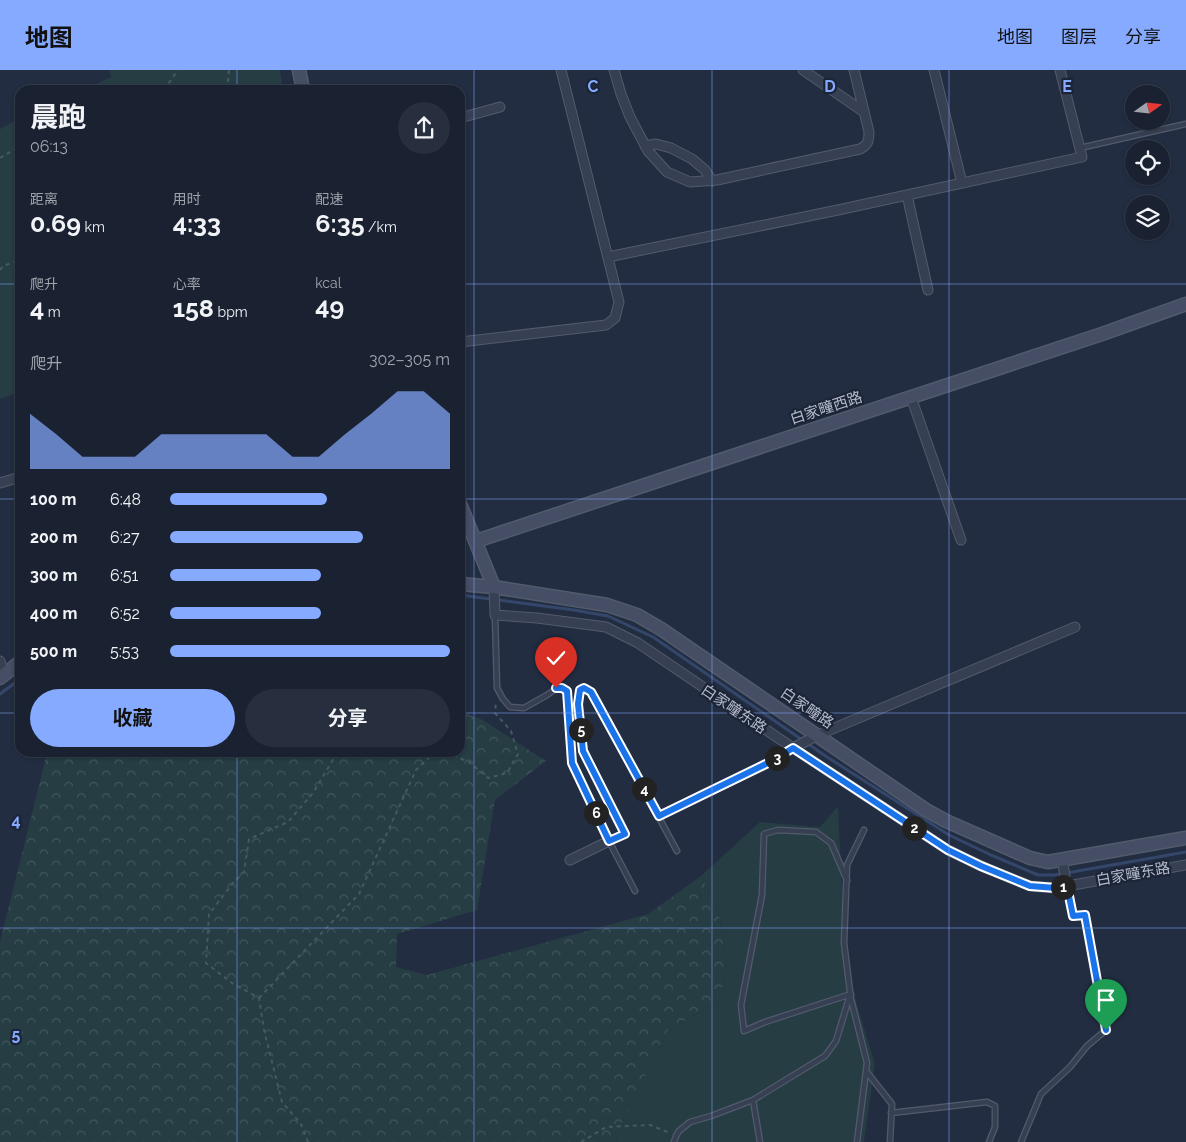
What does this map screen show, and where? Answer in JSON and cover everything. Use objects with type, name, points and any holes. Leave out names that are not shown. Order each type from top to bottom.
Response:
[{"type":"street","points":[[300,70],[302,85]]},
{"type":"street","points":[[465,341],[606,325],[615,318],[619,302],[561,70]]},
{"type":"street","points":[[614,70],[630,117],[648,151],[667,172],[690,182],[712,181],[860,149],[867,145],[869,140],[854,70]]},
{"type":"street","points":[[803,70],[864,112]]},
{"type":"street","points":[[934,70],[962,183]]},
{"type":"street","points":[[608,257],[1082,157],[1060,70]]},
{"type":"street","points":[[465,117],[500,107]]},
{"type":"street","points":[[645,146],[656,144],[671,148],[692,159],[705,170],[712,181]]},
{"type":"street","points":[[907,195],[928,290]]},
{"type":"street","name":"白家疃西路","points":[[476,541],[1102,334],[1186,304]]},
{"type":"street","points":[[911,397],[960,540]]},
{"type":"street","points":[[0,483],[15,478]]},
{"type":"street","points":[[465,516],[494,590],[495,615]]},
{"type":"street","name":"白家疃路","points":[[465,585],[607,605],[636,615],[661,629],[814,737],[926,810],[946,821],[1030,858],[1063,864],[1186,838]]},
{"type":"street","name":"白家疃东路","points":[[495,615],[537,618],[606,627],[638,643],[797,746],[948,850],[1030,886],[1056,888],[1067,882],[1186,865]]},
{"type":"street","points":[[797,746],[814,737],[1075,627]]},
{"type":"street","points":[[0,661],[2,676]]},
{"type":"street","points":[[2,676],[15,666]]},
{"type":"street","points":[[570,860],[609,841]]},
{"type":"street","points":[[1063,864],[1067,882]]},
{"type":"lane","points":[[1080,148],[1186,124]]},
{"type":"lane","points":[[495,615],[497,688],[510,707],[524,708],[556,688],[562,688],[567,691],[572,763],[635,891]]},
{"type":"lane","points":[[609,841],[625,834],[583,751],[578,704],[580,690],[584,688],[591,692],[677,851]]},
{"type":"lane","points":[[659,816],[770,762],[797,746]]},
{"type":"lane","points":[[847,880],[831,843],[816,832],[778,830],[764,834],[762,895],[741,1005],[744,1031],[765,1022],[851,994]]},
{"type":"lane","points":[[856,1142],[867,1063],[851,994],[844,943],[848,864],[864,830]]},
{"type":"lane","points":[[1022,1142],[1041,1094],[1070,1068],[1086,1046],[1106,1030],[1085,915],[1073,916],[1067,882]]},
{"type":"lane","points":[[674,1142],[679,1131],[690,1122],[753,1100],[825,1056],[836,1041],[851,994]]},
{"type":"lane","points":[[866,1071],[892,1104],[890,1142]]},
{"type":"lane","points":[[753,1100],[760,1142]]},
{"type":"lane","points":[[891,1113],[987,1102],[994,1106],[995,1127],[989,1142]]},
{"type":"path","points":[[168,85],[178,70]]},
{"type":"path","points":[[228,85],[229,70]]},
{"type":"path","points":[[0,158],[15,149]]},
{"type":"path","points":[[0,270],[3,266],[15,262]]},
{"type":"path","points":[[458,757],[469,762],[488,778],[507,773],[518,754],[511,731],[494,713],[497,688]]},
{"type":"path","points":[[259,998],[232,983],[206,963],[209,914],[244,872],[249,839],[288,822],[313,793],[335,757]]},
{"type":"path","points":[[259,998],[359,894],[416,770],[430,757]]},
{"type":"path","points":[[259,998],[264,1030],[282,1102],[302,1124],[308,1142]]},
{"type":"path","points":[[581,1142],[606,1127],[650,1125],[676,1136]]},
{"type":"green space","points":[[109,70],[280,70],[282,85],[94,85],[111,77]]},
{"type":"green space","points":[[15,121],[15,394],[0,399],[0,129]]},
{"type":"green space","points":[[465,714],[481,719],[546,761],[495,800],[477,910],[397,934],[396,967],[427,975],[648,914],[701,876],[719,913],[727,969],[719,1001],[668,1030],[618,1131],[616,1142],[0,1142],[0,942],[46,757],[465,757]]},
{"type":"green space","points":[[838,806],[846,968],[875,1064],[864,1142],[616,1142],[618,1131],[668,1030],[719,1001],[727,969],[719,913],[701,876],[760,822],[820,827]]},
{"type":"waterway","points":[[465,596],[608,616],[653,637],[827,757],[949,835],[1038,875],[1055,875],[1186,852]]},
{"type":"waterway","points":[[0,694],[15,683]]},
{"type":"route","points":[[556,688],[562,688],[567,691],[572,763],[609,841],[625,834],[583,751],[578,704],[580,690],[584,688],[591,692],[659,816],[770,762],[793,748],[948,850],[1030,886],[1056,888],[1067,886],[1073,916],[1085,915],[1106,1030]]}]
